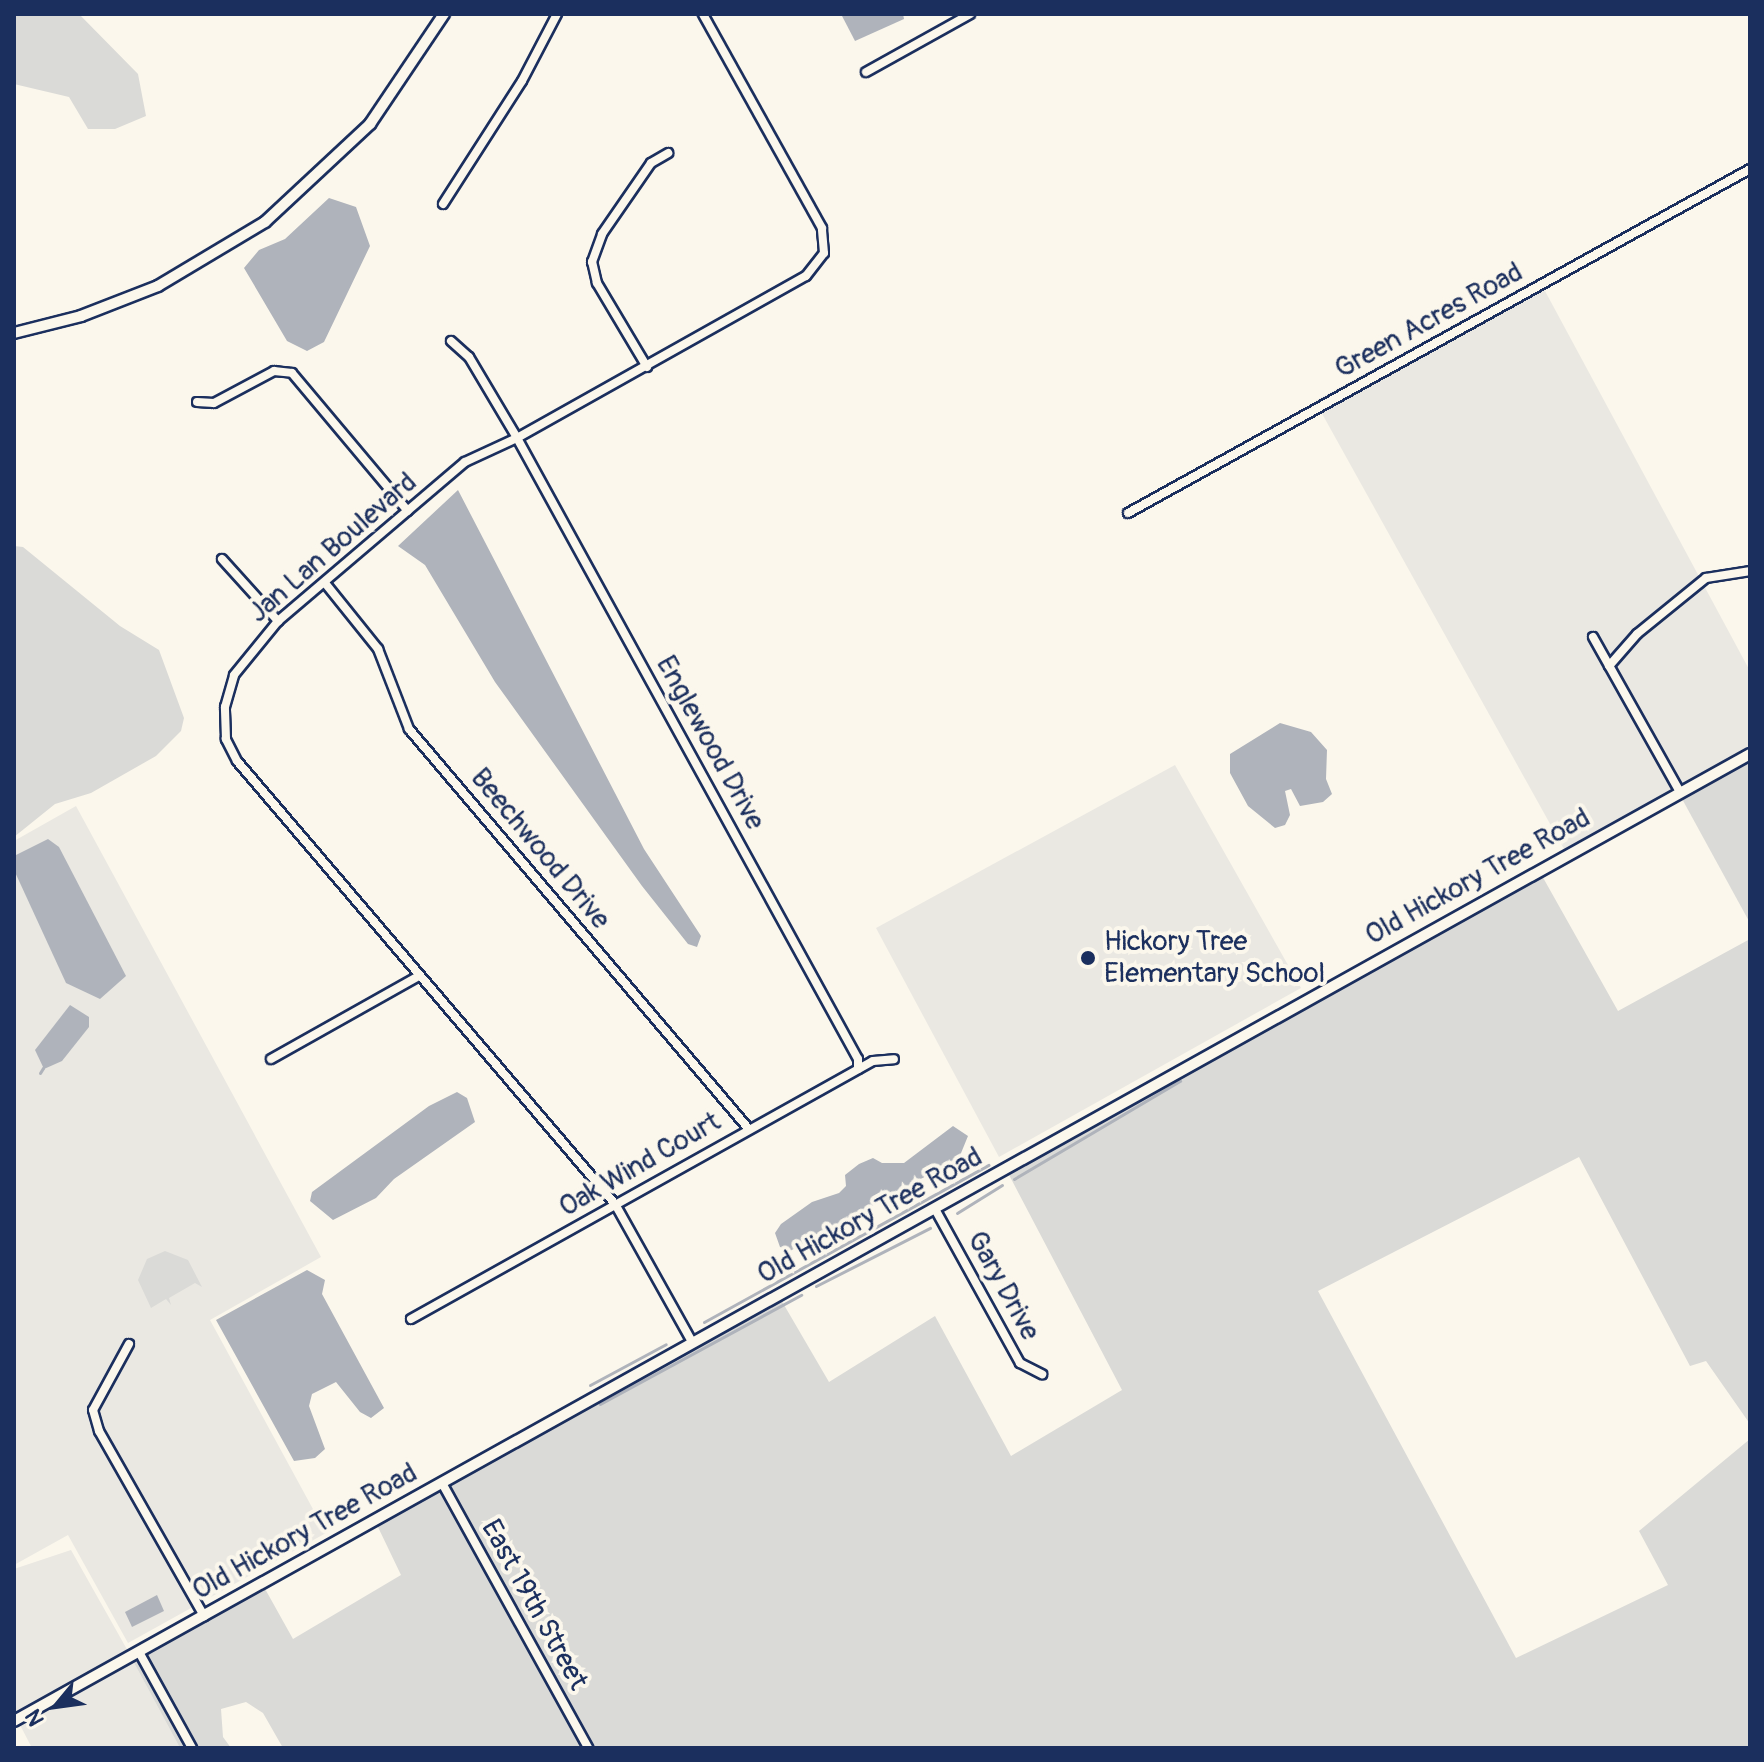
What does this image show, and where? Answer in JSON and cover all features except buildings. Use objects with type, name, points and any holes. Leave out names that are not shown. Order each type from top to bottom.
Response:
[{"type":"street","points":[[14,333],[81,316],[158,286],[265,222],[370,124],[444,14]]},
{"type":"street","points":[[443,204],[522,81],[557,14]]},
{"type":"street","name":"Jan Lan Boulevard","points":[[691,1340],[615,1204],[255,785],[226,739],[225,707],[234,675],[278,621],[465,462],[517,438],[806,276],[824,253],[822,228],[703,14]]},
{"type":"street","points":[[866,72],[970,14]]},
{"type":"street","points":[[647,367],[597,283],[592,262],[602,234],[643,175],[668,153]]},
{"type":"street","name":"Green Acres Road","points":[[1128,513],[1750,169]]},
{"type":"street","name":"Englewood Drive","points":[[451,341],[469,357],[517,438],[858,1059],[858,1069]]},
{"type":"street","points":[[197,402],[214,403],[274,371],[292,373],[408,511]]},
{"type":"street","points":[[222,559],[278,621]]},
{"type":"street","points":[[1609,666],[1637,634],[1706,578],[1750,571]]},
{"type":"street","name":"Beechwood Drive","points":[[325,583],[378,649],[409,729],[748,1128]]},
{"type":"street","points":[[1593,637],[1680,792]]},
{"type":"street","name":"Old Hickory Tree Road","points":[[14,1721],[442,1483],[691,1340],[935,1209],[1750,754]]},
{"type":"street","points":[[271,1059],[417,977]]},
{"type":"street","name":"Oak Wind Court","points":[[411,1319],[748,1128],[873,1061],[894,1059]]},
{"type":"street","name":"Gary Drive","points":[[935,1209],[1020,1363],[1042,1374]]},
{"type":"street","points":[[129,1344],[93,1410],[99,1431],[204,1616]]},
{"type":"street","name":"East 19th Street","points":[[442,1483],[588,1748]]},
{"type":"street","points":[[139,1652],[192,1748]]},
{"type":"shaded area","points":[[14,14],[79,14],[138,74],[146,116],[115,129],[88,129],[69,97],[14,84]]},
{"type":"shaded area","points":[[841,14],[903,14],[904,19],[855,41]]},
{"type":"shaded area","points":[[329,198],[356,207],[370,246],[324,342],[307,351],[287,341],[244,268],[259,250],[285,239]]},
{"type":"shaded area","points":[[1538,278],[1750,671],[1750,749],[1564,849],[1315,401]]},
{"type":"shaded area","points":[[458,490],[644,849],[701,936],[697,947],[688,944],[642,886],[495,682],[425,565],[398,546]]},
{"type":"shaded area","points":[[14,546],[23,547],[120,626],[159,650],[184,718],[181,731],[156,756],[91,793],[55,804],[14,837]]},
{"type":"shaded area","points":[[1280,723],[1311,732],[1327,750],[1326,779],[1332,794],[1323,802],[1300,806],[1291,789],[1285,791],[1290,815],[1285,825],[1275,828],[1248,806],[1230,773],[1230,754]]},
{"type":"shaded area","points":[[1750,759],[1750,923],[1681,797]]},
{"type":"shaded area","name":"Hickory Tree Elementary School","points":[[1175,765],[1301,988],[999,1157],[876,928]]},
{"type":"shaded area","points":[[76,806],[321,1257],[210,1320],[326,1533],[128,1643],[68,1535],[14,1565],[14,841]]},
{"type":"shaded area","points":[[48,839],[59,847],[126,976],[100,999],[66,983],[14,870],[14,856]]},
{"type":"shaded area","points":[[1541,874],[1618,1011],[1750,939],[1750,1424],[1706,1361],[1690,1366],[1579,1157],[1318,1291],[1516,1658],[1668,1585],[1639,1531],[1750,1439],[1750,1748],[283,1748],[263,1713],[246,1702],[221,1709],[223,1737],[231,1748],[180,1748],[133,1661],[264,1587],[293,1639],[401,1575],[377,1525],[780,1298],[829,1382],[935,1316],[1011,1456],[1122,1390],[1008,1173]]},
{"type":"shaded area","points":[[70,1005],[89,1017],[89,1027],[62,1061],[44,1069],[35,1050]]},
{"type":"shaded area","points":[[457,1092],[467,1098],[475,1122],[394,1179],[376,1198],[333,1220],[310,1201],[312,1192],[429,1106]]},
{"type":"shaded area","points":[[953,1126],[968,1136],[959,1158],[790,1251],[780,1247],[775,1233],[781,1224],[812,1202],[839,1193],[846,1186],[845,1175],[859,1164],[873,1158],[882,1163],[904,1163]]},
{"type":"shaded area","points":[[165,1251],[188,1260],[202,1287],[195,1283],[169,1298],[171,1305],[166,1299],[151,1308],[138,1280],[147,1259]]},
{"type":"shaded area","points":[[307,1270],[325,1280],[322,1294],[384,1408],[371,1418],[360,1412],[336,1382],[312,1394],[309,1406],[325,1449],[315,1458],[294,1461],[216,1320]]},
{"type":"shaded area","points":[[71,1550],[129,1653],[15,1716],[14,1569]]},
{"type":"shaded area","points":[[157,1595],[164,1611],[132,1627],[125,1612]]},
{"type":"shaded area","points":[[133,1661],[180,1748],[32,1748],[19,1723]]},
{"type":"waterway","points":[[40,1073],[43,1068]]},
{"type":"waterway","points":[[1014,1179],[1180,1081]]},
{"type":"waterway","points":[[704,1322],[988,1165]]},
{"type":"waterway","points":[[957,1213],[1002,1185]]},
{"type":"waterway","points":[[816,1286],[930,1228]]},
{"type":"waterway","points":[[600,1404],[801,1295]]},
{"type":"waterway","points":[[590,1385],[666,1344]]},
{"type":"place","name":"Hickory Tree Elementary School","points":[[1088,958]]}]
